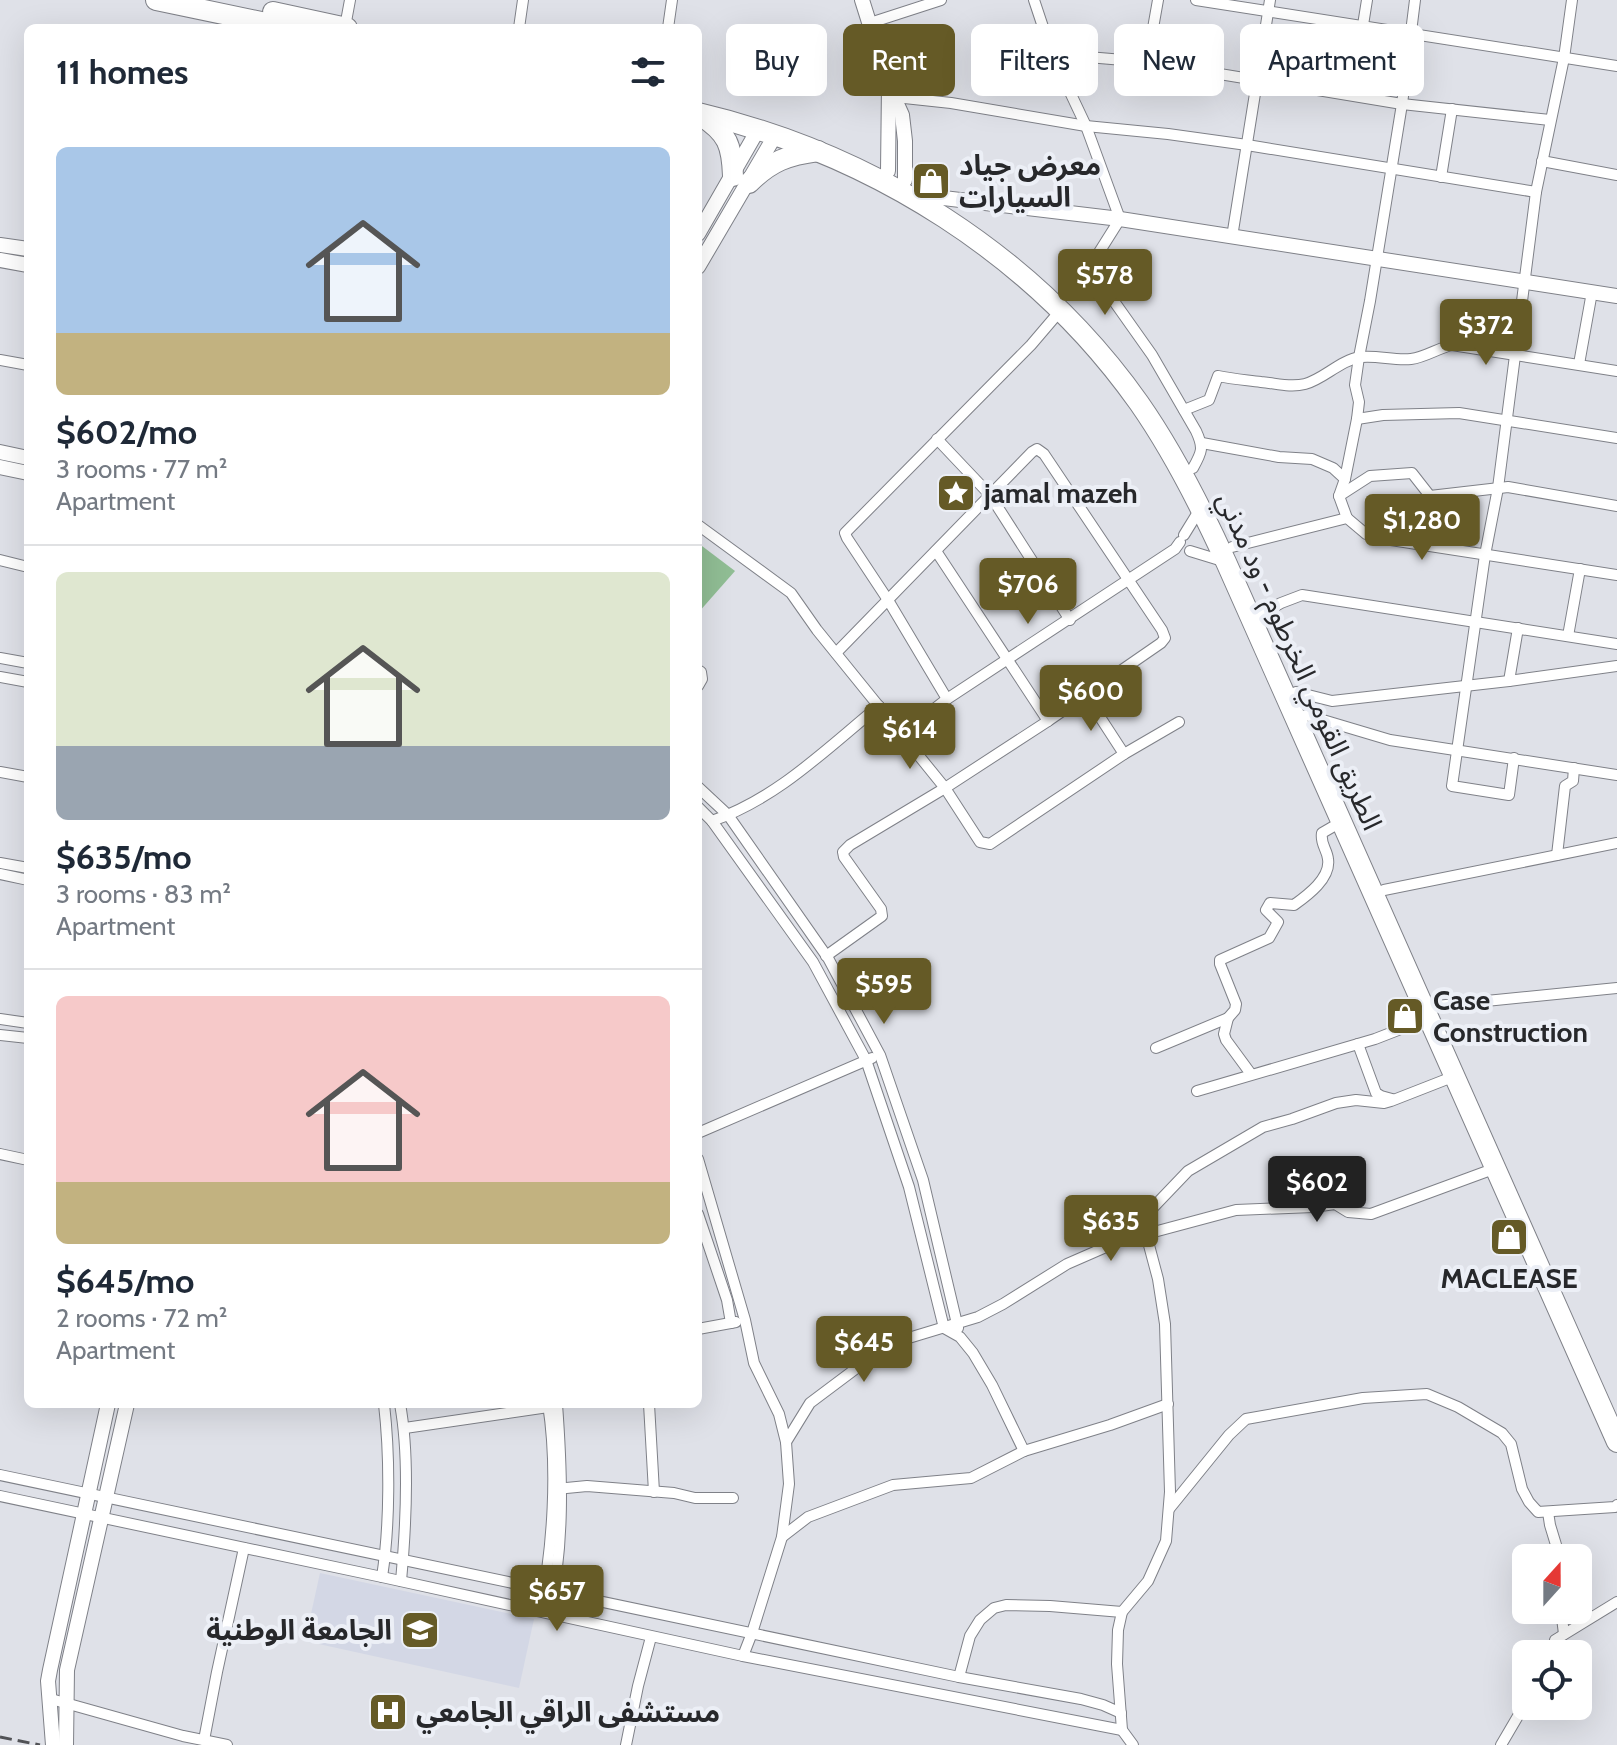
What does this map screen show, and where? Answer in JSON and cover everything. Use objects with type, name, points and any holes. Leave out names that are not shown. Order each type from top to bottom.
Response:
[{"type":"highway","points":[[169,1],[321,24]]},
{"type":"highway","points":[[226,9],[277,24]]},
{"type":"highway","name":"الطريق القومي الخرطوم - ود مدني","points":[[702,104],[784,125],[897,175],[935,197],[1002,245],[1069,303],[1146,395],[1193,468],[1341,822],[1433,1012],[1617,1416]]},
{"type":"highway","name":"الطريق القومي الخرطوم - ود مدني","points":[[702,115],[767,131],[818,151],[860,169],[932,209],[996,254],[1060,311],[1104,357],[1139,403],[1261,614],[1384,890],[1455,1076],[1617,1442]]},
{"type":"highway","points":[[702,117],[727,140],[741,179],[780,159],[818,151]]},
{"type":"street","points":[[347,24],[350,0]]},
{"type":"street","points":[[520,24],[523,0]]},
{"type":"street","points":[[669,24],[672,0]]},
{"type":"street","points":[[862,0],[870,23],[941,0]]},
{"type":"street","points":[[1034,0],[1042,24]]},
{"type":"street","points":[[1154,24],[1158,0]]},
{"type":"street","points":[[1196,0],[1356,24]]},
{"type":"street","points":[[1266,24],[1270,0]]},
{"type":"street","points":[[1363,24],[1367,0]]},
{"type":"street","points":[[1412,24],[1415,0]]},
{"type":"street","points":[[1514,758],[1509,795],[1452,786],[1485,555],[1498,488],[1536,192],[1564,58],[1572,0]]},
{"type":"street","points":[[1424,35],[1617,66]]},
{"type":"street","points":[[894,96],[904,122],[897,175]]},
{"type":"street","points":[[917,96],[1086,126],[1247,145],[1536,192]]},
{"type":"street","points":[[1072,96],[1120,219]]},
{"type":"street","points":[[1232,237],[1254,96]]},
{"type":"street","points":[[1355,96],[1550,120]]},
{"type":"street","points":[[1403,96],[1355,385],[1359,402],[1357,419],[1339,496],[1347,518],[1366,534],[1391,540],[1617,575]]},
{"type":"street","points":[[1441,177],[1452,109]]},
{"type":"street","points":[[702,259],[767,131]]},
{"type":"street","points":[[1542,161],[1617,175]]},
{"type":"street","points":[[702,229],[741,179]]},
{"type":"street","points":[[935,197],[1120,219],[1617,296]]},
{"type":"street","points":[[1120,219],[1098,254],[1095,268],[1106,290],[1145,344],[1202,443],[1193,468]]},
{"type":"street","points":[[0,245],[24,248]]},
{"type":"street","points":[[0,260],[24,264]]},
{"type":"street","points":[[1579,364],[1592,292]]},
{"type":"street","points":[[947,699],[845,533],[1031,345],[1060,311]]},
{"type":"street","points":[[1184,410],[1209,400],[1218,376],[1277,385],[1305,384],[1359,357],[1409,359],[1452,345],[1617,371]]},
{"type":"street","points":[[0,360],[24,364]]},
{"type":"street","points":[[1357,419],[1444,413],[1507,419],[1617,438]]},
{"type":"street","points":[[937,439],[990,495],[1070,620]]},
{"type":"street","points":[[1202,443],[1279,457],[1312,459],[1333,468],[1345,479]]},
{"type":"street","points":[[826,956],[882,916],[881,909],[844,857],[843,852],[850,845],[1048,721],[1165,638],[1129,579],[1044,454],[1037,449],[836,653]]},
{"type":"street","points":[[0,452],[24,461]]},
{"type":"street","points":[[0,467],[24,463]]},
{"type":"street","points":[[1339,496],[1370,476],[1412,473],[1430,496],[1508,487],[1617,506]]},
{"type":"street","points":[[902,734],[947,699],[1182,545],[1201,507]]},
{"type":"street","points":[[1182,545],[1229,555],[1347,518]]},
{"type":"street","points":[[702,528],[791,593],[945,788],[980,842],[990,844],[1124,754],[1179,722]]},
{"type":"street","points":[[936,551],[1048,721]]},
{"type":"street","points":[[0,560],[24,566]]},
{"type":"street","points":[[1568,636],[1580,569]]},
{"type":"street","points":[[1261,614],[1302,595],[1617,644]]},
{"type":"street","points":[[1509,681],[1518,628]]},
{"type":"street","points":[[0,658],[24,662]]},
{"type":"street","points":[[1296,692],[1332,701],[1617,666]]},
{"type":"street","points":[[0,677],[24,681]]},
{"type":"street","points":[[1085,694],[1124,754]]},
{"type":"street","points":[[712,821],[763,798],[796,775],[879,706]]},
{"type":"street","points":[[1306,715],[1390,740],[1617,775]]},
{"type":"street","points":[[1557,855],[1565,786],[1573,781],[1574,768]]},
{"type":"street","points":[[0,772],[24,776]]},
{"type":"street","points":[[702,791],[728,815],[826,956],[880,1055],[923,1180],[960,1337]]},
{"type":"street","points":[[702,811],[813,962],[866,1060],[907,1182],[944,1328],[960,1337],[973,1353],[1024,1451]]},
{"type":"street","points":[[1156,1048],[1228,1018],[1235,1010],[1236,1004],[1220,960],[1269,938],[1278,922],[1266,910],[1270,903],[1294,905],[1312,892],[1328,867],[1322,833],[1341,822]]},
{"type":"street","points":[[1384,890],[1617,843]]},
{"type":"street","points":[[0,863],[24,867]]},
{"type":"street","points":[[0,874],[24,879]]},
{"type":"street","points":[[1197,1091],[1358,1044],[1433,1012],[1617,988]]},
{"type":"street","points":[[1228,1018],[1224,1034],[1226,1040],[1251,1074]]},
{"type":"street","points":[[0,1019],[24,1022]]},
{"type":"street","points":[[0,1035],[24,1038]]},
{"type":"street","points":[[1358,1044],[1376,1093],[1395,1100]]},
{"type":"street","points":[[702,1131],[880,1055]]},
{"type":"street","points":[[1122,1240],[1188,1171],[1263,1127],[1336,1103],[1356,1100],[1384,1103],[1455,1076]]},
{"type":"street","points":[[0,1154],[24,1159]]},
{"type":"street","points":[[786,1442],[810,1403],[870,1358],[902,1340],[978,1317],[1067,1264],[1122,1240],[1236,1210],[1335,1204],[1348,1212],[1371,1214],[1496,1168]]},
{"type":"street","points":[[702,1173],[745,1320],[754,1363],[779,1414],[786,1442],[789,1484],[782,1537],[743,1656]]},
{"type":"street","points":[[907,1182],[923,1180]]},
{"type":"street","points":[[702,1226],[727,1300],[731,1323]]},
{"type":"street","points":[[1133,1745],[1122,1730],[1118,1630],[1122,1612],[1148,1581],[1166,1541],[1170,1492],[1165,1324],[1158,1279],[1146,1234]]},
{"type":"street","points":[[702,1328],[745,1320]]},
{"type":"street","points":[[1169,1509],[1229,1435],[1246,1419],[1363,1398],[1427,1394],[1458,1407],[1502,1433],[1511,1444],[1522,1489],[1538,1512],[1617,1505]]},
{"type":"street","points":[[782,1537],[808,1517],[893,1485],[971,1478],[1024,1451],[1168,1404]]},
{"type":"street","points":[[53,1745],[48,1681],[107,1408]]},
{"type":"street","points":[[66,1745],[67,1670],[126,1408]]},
{"type":"street","points":[[382,1577],[386,1555],[384,1408]]},
{"type":"street","points":[[401,1408],[405,1428],[401,1581]]},
{"type":"street","points":[[405,1428],[533,1408]]},
{"type":"street","points":[[544,1612],[549,1590],[558,1489],[552,1408]]},
{"type":"street","points":[[649,1408],[654,1492]]},
{"type":"street","points":[[0,1475],[929,1671],[1081,1699],[1121,1713]]},
{"type":"street","points":[[558,1489],[587,1486],[674,1493],[695,1498],[733,1498]]},
{"type":"street","points":[[0,1496],[651,1637],[1122,1730]]},
{"type":"street","points":[[1548,1512],[1556,1544]]},
{"type":"street","points":[[295,1558],[298,1537]]},
{"type":"street","points":[[204,1740],[244,1548]]},
{"type":"street","points":[[1555,1640],[1617,1602]]},
{"type":"street","points":[[959,1677],[970,1636],[980,1620],[994,1608],[1006,1605],[1050,1606],[1122,1612]]},
{"type":"street","points":[[1563,1624],[1564,1634]]},
{"type":"street","points":[[626,1745],[651,1637]]},
{"type":"street","points":[[923,1692],[929,1671]]},
{"type":"street","points":[[51,1699],[227,1745]]},
{"type":"street","points":[[1501,1745],[1516,1720]]},
{"type":"shaded area","name":"الجامعة الوطنية","points":[[320,1573],[534,1619],[519,1688],[305,1641]]},
{"type":"green space","points":[[702,546],[735,571],[702,608]]},
{"type":"railway","points":[[0,1737],[40,1745]]},
{"type":"place","name":"معرض جياد السيارات","points":[[931,181]]},
{"type":"place","name":"jamal mazeh","points":[[956,493]]},
{"type":"place","name":"Case Construction","points":[[1405,1016]]},
{"type":"place","name":"MACLEASE","points":[[1509,1237]]},
{"type":"place","name":"الجامعة الوطنية","points":[[420,1630]]},
{"type":"place","name":"مستشفى الراقي الجامعي","points":[[388,1712]]}]
